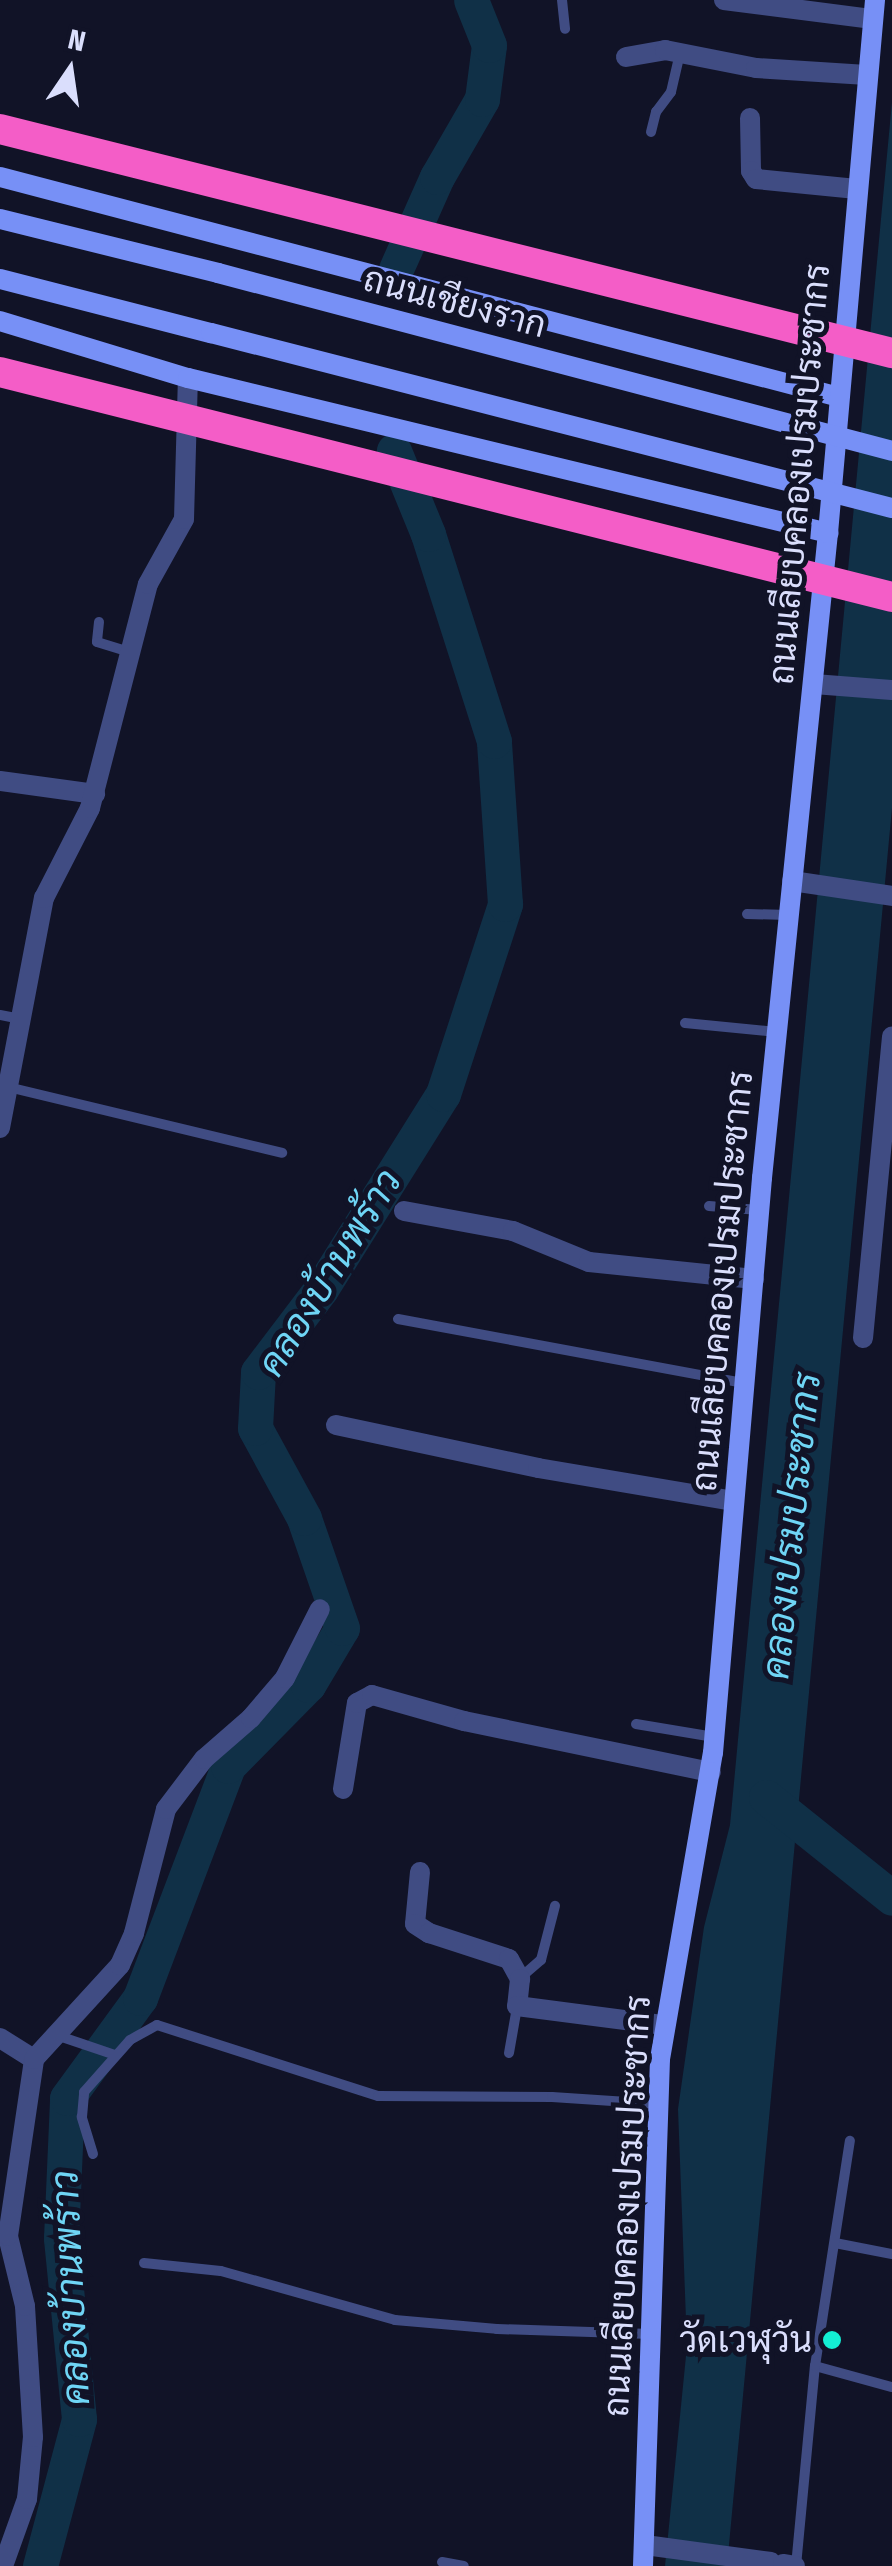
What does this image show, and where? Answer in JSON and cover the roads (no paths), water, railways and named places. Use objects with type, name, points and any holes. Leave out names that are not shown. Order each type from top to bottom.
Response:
[{"type":"highway","points":[[0,129],[892,353]]},
{"type":"highway","points":[[0,372],[892,597]]},
{"type":"main road","name":"ถนนเลียบคลองเปรมประชากร","points":[[650,2552],[651,2334],[664,2025],[715,1737],[789,915],[801,883],[824,684],[828,533],[838,396],[874,10]]},
{"type":"main road","points":[[0,177],[838,396]]},
{"type":"main road","name":"ถนนเชียงราก","points":[[0,219],[892,451]]},
{"type":"main road","points":[[0,279],[892,508]]},
{"type":"main road","points":[[0,321],[188,378],[828,533]]},
{"type":"street","points":[[724,0],[874,10]]},
{"type":"street","points":[[626,57],[646,51],[680,52],[756,68],[866,75]]},
{"type":"street","points":[[750,118],[750,171],[756,179],[857,189]]},
{"type":"street","points":[[0,1128],[8,1087],[10,1017],[44,898],[94,794],[148,584],[184,519],[188,378]]},
{"type":"street","points":[[824,684],[892,690]]},
{"type":"street","points":[[0,781],[94,794]]},
{"type":"street","points":[[801,883],[892,896]]},
{"type":"street","points":[[863,1338],[886,1160],[891,1050]]},
{"type":"street","points":[[404,1211],[513,1231],[589,1262],[754,1278]]},
{"type":"street","points":[[336,1425],[538,1468],[734,1501]]},
{"type":"street","points":[[3,2566],[27,2499],[33,2436],[25,2306],[8,2236],[34,2059],[120,1965],[134,1933],[166,1810],[181,1785],[285,1678],[320,1609]]},
{"type":"street","points":[[344,1789],[357,1703],[372,1695],[464,1721],[711,1772]]},
{"type":"street","points":[[420,1872],[414,1916],[419,1928],[509,1959],[520,1978],[517,2006],[664,2025]]},
{"type":"street","points":[[0,2038],[34,2059]]},
{"type":"street","points":[[650,2552],[781,2564]]},
{"type":"lane","points":[[562,0],[565,30]]},
{"type":"lane","points":[[651,132],[656,112],[671,92],[680,52]]},
{"type":"lane","points":[[99,622],[97,642],[130,652]]},
{"type":"lane","points":[[746,914],[789,915]]},
{"type":"lane","points":[[685,1024],[777,1032]]},
{"type":"lane","points":[[8,1087],[282,1153]]},
{"type":"lane","points":[[708,1206],[760,1210]]},
{"type":"lane","points":[[398,1319],[745,1383]]},
{"type":"lane","points":[[636,1724],[715,1737]]},
{"type":"lane","points":[[520,1978],[541,1960],[555,1906]]},
{"type":"lane","points":[[508,2053],[517,2006]]},
{"type":"lane","points":[[93,2154],[82,2104],[84,2092],[112,2054],[148,2026],[378,2096],[552,2097],[658,2104]]},
{"type":"lane","points":[[58,2036],[112,2054]]},
{"type":"lane","points":[[781,2564],[850,2141]]},
{"type":"lane","points":[[835,2243],[892,2254]]},
{"type":"lane","points":[[144,2263],[236,2274],[395,2320],[497,2329],[651,2334]]},
{"type":"lane","points":[[815,2366],[892,2388]]},
{"type":"lane","points":[[442,2562],[464,2566]]},
{"type":"water","name":"คลองเปรมประชากร","points":[[892,102],[892,808],[727,2566],[665,2566],[687,2346],[678,2109],[704,1927],[730,1825]]},
{"type":"waterway","name":"คลองบ้านพร้าว","points":[[396,269],[437,177],[482,99],[489,45],[471,0]]},
{"type":"waterway","name":"คลองบ้านพร้าว","points":[[40,2566],[79,2419],[61,2238],[67,2098],[140,1998],[228,1766],[308,1685],[342,1628],[304,1518],[255,1428],[258,1372],[321,1289],[443,1094],[505,904],[494,741],[428,534],[394,451]]},
{"type":"waterway","points":[[766,1797],[892,1898]]},
{"type":"place","name":"วัดเวฬุวัน","points":[[832,2340]]}]
